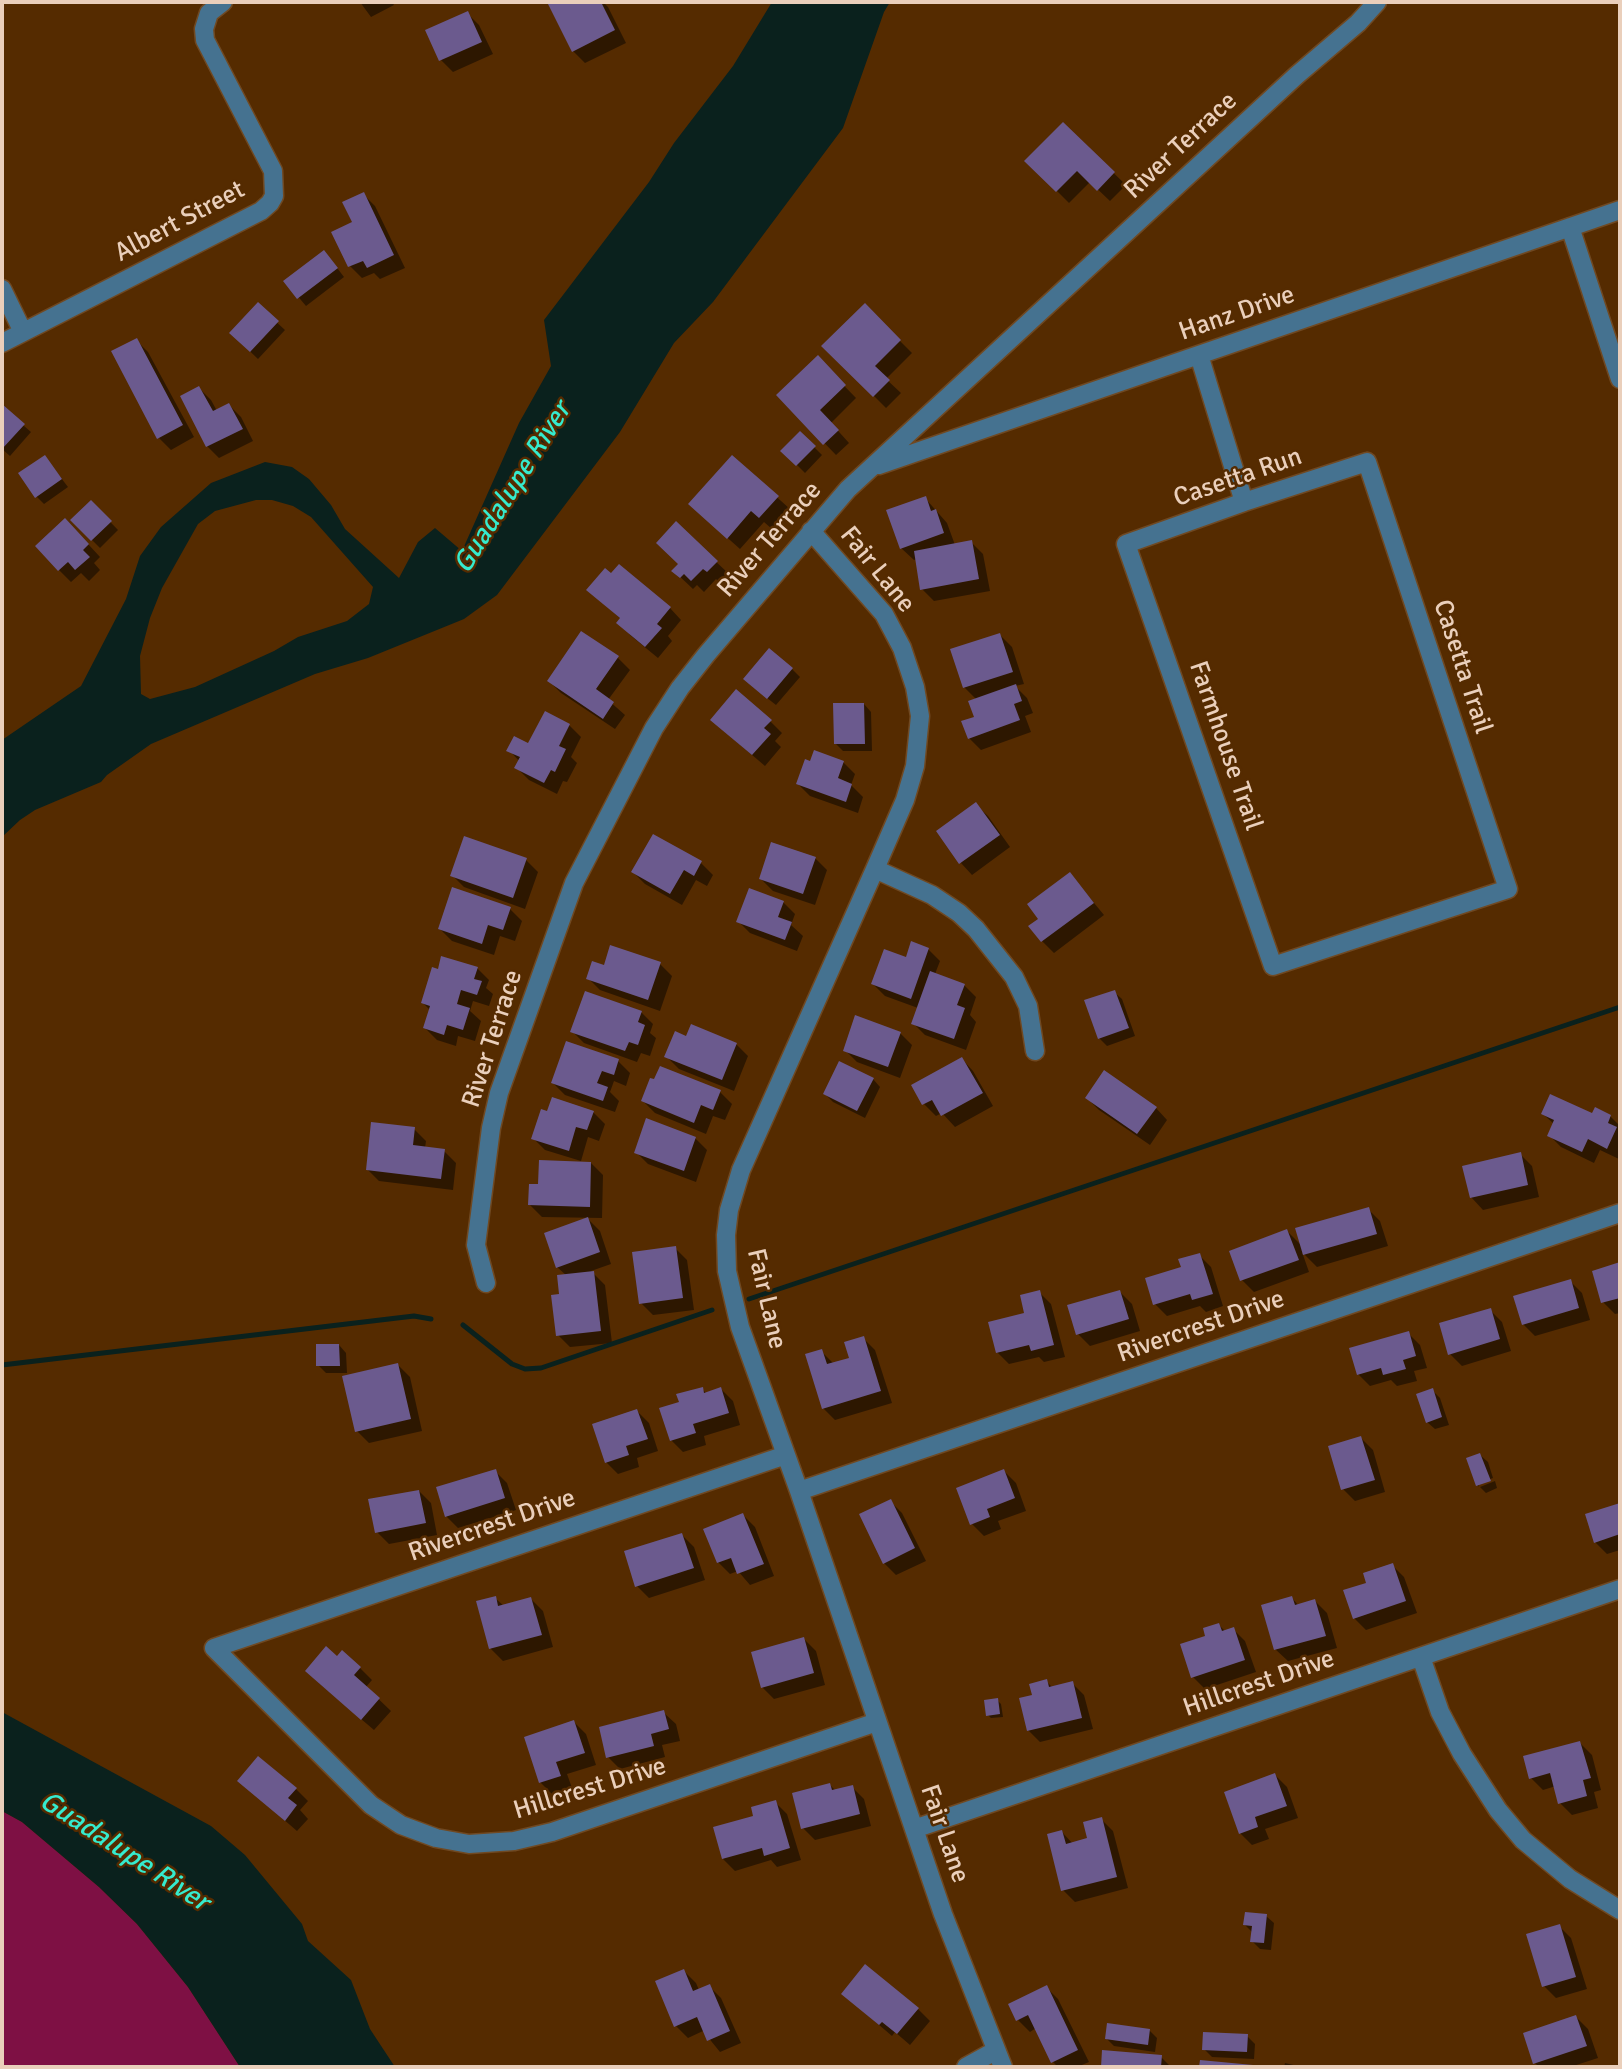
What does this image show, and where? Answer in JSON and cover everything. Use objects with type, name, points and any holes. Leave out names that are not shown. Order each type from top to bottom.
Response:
[{"type":"street","name":"Albert Street","points":[[23,332],[261,211],[270,203],[274,196],[273,171],[205,40],[204,29],[209,13],[223,2]]},
{"type":"street","name":"River Terrace","points":[[486,1283],[476,1245],[491,1128],[499,1093],[574,883],[654,728],[680,688],[848,489],[1287,85],[1358,23],[1377,2]]},
{"type":"street","name":"Hanz Drive","points":[[871,468],[1620,210]]},
{"type":"street","points":[[1570,228],[1620,379]]},
{"type":"street","points":[[2,289],[23,332],[2,343]]},
{"type":"street","points":[[1199,355],[1244,502]]},
{"type":"street","name":"Casetta Run","points":[[1126,544],[1367,462]]},
{"type":"street","name":"Casetta Trail","points":[[1273,965],[1508,889],[1367,462]]},
{"type":"street","name":"Fair Lane","points":[[811,531],[884,614],[902,648],[915,687],[920,716],[915,765],[905,800],[741,1170],[729,1210],[726,1235],[727,1271],[740,1327],[799,1491],[943,1914],[999,2059]]},
{"type":"street","name":"Farmhouse Trail","points":[[1126,544],[1273,965]]},
{"type":"street","points":[[875,869],[932,895],[959,913],[976,929],[1014,977],[1028,1006],[1035,1051]]},
{"type":"street","name":"Rivercrest Drive","points":[[799,1491],[1620,1213]]},
{"type":"street","name":"Rivercrest Drive","points":[[214,1648],[786,1455]]},
{"type":"street","name":"Hillcrest Drive","points":[[915,1829],[1620,1589]]},
{"type":"street","name":"Hillcrest Drive","points":[[214,1648],[371,1805],[401,1825],[436,1838],[469,1844],[513,1841],[552,1832],[877,1722]]},
{"type":"street","points":[[1421,1657],[1440,1712],[1462,1754],[1498,1810],[1523,1840],[1570,1878],[1620,1910]]},
{"type":"street","points":[[966,2067],[999,2059]]},
{"type":"shaded area","points":[[2,1811],[22,1822],[99,1887],[137,1924],[188,1987],[240,2067],[2,2067]]},
{"type":"water","name":"Guadalupe River","points":[[772,2],[890,2],[884,12],[843,128],[713,302],[674,343],[620,432],[497,595],[464,619],[368,658],[315,674],[151,744],[101,782],[35,810],[2,837],[2,740],[81,686],[126,599],[140,556],[161,527],[211,483],[265,462],[292,467],[309,479],[331,505],[345,529],[399,578],[418,542],[435,528],[462,551],[519,423],[551,366],[544,320],[733,66]],"holes":[[[256,500],[272,500],[293,506],[311,517],[373,587],[369,604],[347,621],[298,637],[274,651],[195,687],[150,699],[141,694],[140,656],[150,618],[162,588],[198,524],[215,511]]]},
{"type":"water","name":"Guadalupe River","points":[[2,1712],[211,1826],[245,1855],[302,1924],[308,1941],[351,1980],[370,2029],[395,2067],[240,2067],[188,1987],[137,1924],[99,1887],[22,1822],[2,1811]]},
{"type":"building","points":[[547,2],[601,2],[615,30],[572,52]]},
{"type":"building","points":[[468,11],[482,42],[439,61],[425,30]]},
{"type":"building","points":[[1063,122],[1115,172],[1097,191],[1077,171],[1056,192],[1024,161]]},
{"type":"building","points":[[364,192],[394,255],[367,268],[363,261],[348,267],[331,232],[352,222],[342,202]]},
{"type":"building","points":[[324,250],[338,268],[297,299],[283,281]]},
{"type":"building","points":[[258,302],[279,321],[250,352],[229,333]]},
{"type":"building","points":[[865,303],[901,340],[875,366],[890,380],[873,397],[821,346]]},
{"type":"building","points":[[137,338],[183,425],[157,439],[111,351]]},
{"type":"building","points":[[818,355],[846,385],[820,410],[839,430],[823,445],[776,395]]},
{"type":"building","points":[[199,386],[213,411],[229,403],[243,429],[206,447],[180,396]]},
{"type":"building","points":[[2,404],[25,424],[2,449]]},
{"type":"building","points":[[800,431],[816,446],[796,466],[780,451]]},
{"type":"building","points":[[45,455],[62,479],[35,498],[18,473]]},
{"type":"building","points":[[732,455],[779,496],[759,518],[751,511],[727,539],[688,504]]},
{"type":"building","points":[[926,496],[931,511],[936,509],[944,533],[900,549],[886,510]]},
{"type":"building","points":[[91,500],[112,521],[91,541],[70,520]]},
{"type":"building","points":[[65,518],[89,544],[83,550],[90,557],[75,570],[68,562],[58,571],[35,546]]},
{"type":"building","points":[[676,521],[718,561],[707,572],[703,569],[691,581],[684,574],[680,578],[671,571],[678,564],[656,543]]},
{"type":"building","points":[[972,540],[979,579],[920,590],[914,551]]},
{"type":"building","points":[[619,564],[671,607],[657,624],[662,628],[645,647],[616,623],[620,618],[586,590],[605,568],[611,573]]},
{"type":"building","points":[[581,631],[619,656],[596,689],[614,702],[603,719],[547,681]]},
{"type":"building","points":[[1000,633],[1013,672],[963,688],[950,649]]},
{"type":"building","points":[[769,648],[793,668],[767,699],[743,679]]},
{"type":"building","points":[[1016,684],[1022,701],[1014,704],[1020,720],[968,739],[961,721],[974,717],[968,701]]},
{"type":"building","points":[[736,689],[772,720],[764,728],[771,734],[752,755],[710,720]]},
{"type":"building","points":[[833,703],[864,703],[865,744],[834,744]]},
{"type":"building","points":[[545,711],[570,724],[559,746],[566,749],[555,772],[551,770],[544,783],[514,768],[520,757],[506,751],[514,736],[528,743]]},
{"type":"building","points":[[814,750],[844,761],[838,778],[852,784],[846,802],[796,784],[805,759],[810,761]]},
{"type":"building","points":[[976,802],[1000,835],[959,864],[936,831]]},
{"type":"building","points":[[653,834],[702,861],[694,876],[684,870],[670,894],[631,872]]},
{"type":"building","points":[[464,836],[527,858],[513,898],[450,876]]},
{"type":"building","points":[[771,842],[816,857],[803,894],[759,879]]},
{"type":"building","points":[[1070,872],[1094,903],[1041,942],[1028,926],[1038,919],[1027,904]]},
{"type":"building","points":[[452,887],[511,907],[503,930],[488,925],[482,944],[438,929]]},
{"type":"building","points":[[749,888],[784,901],[778,917],[792,922],[785,940],[736,922]]},
{"type":"building","points":[[911,941],[929,948],[911,999],[871,984],[884,949],[906,957]]},
{"type":"building","points":[[610,945],[661,962],[648,1000],[586,979],[592,961],[604,965]]},
{"type":"building","points":[[441,956],[478,967],[474,979],[482,981],[477,995],[461,990],[457,1004],[470,1008],[463,1030],[447,1025],[444,1035],[423,1028],[430,1006],[421,1003],[432,967],[438,969]]},
{"type":"building","points":[[930,971],[965,984],[957,1005],[965,1008],[954,1039],[911,1024]]},
{"type":"building","points":[[1115,990],[1129,1028],[1098,1039],[1084,1000]]},
{"type":"building","points":[[585,991],[642,1011],[638,1022],[645,1025],[638,1045],[629,1042],[625,1051],[570,1032]]},
{"type":"building","points":[[855,1015],[901,1032],[888,1067],[843,1051]]},
{"type":"building","points":[[691,1024],[737,1043],[722,1080],[664,1057],[675,1031],[686,1036]]},
{"type":"building","points":[[566,1041],[619,1059],[614,1075],[602,1071],[597,1083],[608,1087],[603,1101],[551,1083]]},
{"type":"building","points":[[962,1057],[983,1093],[941,1116],[932,1100],[922,1105],[911,1085]]},
{"type":"building","points":[[839,1061],[874,1078],[857,1111],[823,1094]]},
{"type":"building","points":[[660,1066],[721,1090],[713,1110],[701,1105],[694,1123],[641,1101],[650,1078],[654,1079]]},
{"type":"building","points":[[1104,1070],[1157,1107],[1137,1134],[1085,1098]]},
{"type":"building","points":[[1550,1094],[1592,1113],[1595,1107],[1611,1115],[1608,1123],[1617,1127],[1607,1149],[1588,1139],[1582,1152],[1547,1136],[1554,1120],[1541,1114]]},
{"type":"building","points":[[552,1097],[594,1111],[587,1130],[576,1127],[569,1151],[531,1139],[541,1109],[547,1111]]},
{"type":"building","points":[[646,1118],[696,1137],[684,1171],[634,1153]]},
{"type":"building","points":[[371,1122],[415,1127],[413,1145],[445,1149],[441,1179],[366,1170]]},
{"type":"building","points":[[1521,1152],[1528,1185],[1470,1198],[1462,1166]]},
{"type":"building","points":[[539,1160],[591,1162],[590,1207],[528,1205],[529,1184],[538,1184]]},
{"type":"building","points":[[1369,1207],[1377,1234],[1303,1255],[1295,1228]]},
{"type":"building","points":[[588,1217],[600,1252],[556,1268],[544,1233]]},
{"type":"building","points":[[1287,1229],[1299,1260],[1240,1281],[1229,1251]]},
{"type":"building","points":[[676,1246],[683,1298],[639,1304],[632,1252]]},
{"type":"building","points":[[1200,1253],[1213,1294],[1192,1300],[1190,1294],[1153,1305],[1145,1278],[1181,1267],[1178,1259]]},
{"type":"building","points":[[1620,1262],[1620,1298],[1601,1303],[1592,1271]]},
{"type":"building","points":[[594,1271],[601,1331],[556,1336],[551,1295],[559,1294],[557,1275]]},
{"type":"building","points":[[1571,1279],[1579,1308],[1522,1325],[1513,1296]]},
{"type":"building","points":[[1040,1290],[1054,1345],[1031,1351],[1029,1345],[996,1353],[988,1322],[1024,1313],[1020,1295]]},
{"type":"building","points":[[1120,1290],[1129,1319],[1076,1335],[1067,1305]]},
{"type":"building","points":[[1491,1308],[1500,1339],[1448,1355],[1439,1323]]},
{"type":"building","points":[[1409,1331],[1416,1356],[1403,1360],[1406,1369],[1383,1375],[1381,1368],[1357,1375],[1349,1348]]},
{"type":"building","points":[[864,1336],[881,1391],[822,1409],[805,1354],[822,1349],[827,1364],[849,1358],[844,1342]]},
{"type":"building","points":[[316,1344],[339,1344],[340,1366],[316,1366]]},
{"type":"building","points":[[398,1363],[411,1419],[355,1432],[342,1376]]},
{"type":"building","points":[[703,1387],[704,1393],[721,1387],[729,1413],[693,1424],[696,1433],[670,1441],[659,1408],[679,1402],[676,1394]]},
{"type":"building","points":[[1433,1388],[1442,1417],[1426,1423],[1416,1394]]},
{"type":"building","points":[[637,1409],[648,1439],[626,1446],[629,1455],[605,1463],[592,1424]]},
{"type":"building","points":[[1361,1436],[1375,1480],[1341,1490],[1328,1446]]},
{"type":"building","points":[[1480,1453],[1491,1481],[1476,1486],[1466,1458]]},
{"type":"building","points":[[496,1469],[505,1498],[445,1517],[436,1487]]},
{"type":"building","points":[[1004,1469],[1015,1498],[987,1509],[990,1517],[970,1525],[956,1488]]},
{"type":"building","points":[[419,1490],[426,1523],[375,1533],[368,1499]]},
{"type":"building","points":[[891,1499],[915,1548],[883,1564],[859,1514]]},
{"type":"building","points":[[1620,1503],[1620,1534],[1594,1543],[1585,1514]]},
{"type":"building","points":[[743,1513],[764,1564],[737,1574],[731,1558],[717,1563],[703,1529]]},
{"type":"building","points":[[682,1533],[694,1568],[635,1587],[624,1551]]},
{"type":"building","points":[[1393,1563],[1406,1601],[1353,1619],[1343,1590],[1366,1583],[1363,1573]]},
{"type":"building","points":[[496,1596],[498,1606],[531,1597],[542,1635],[489,1649],[476,1601]]},
{"type":"building","points":[[1292,1596],[1295,1605],[1315,1599],[1326,1636],[1274,1650],[1261,1605]]},
{"type":"building","points":[[1219,1623],[1222,1631],[1234,1627],[1245,1660],[1191,1678],[1180,1644],[1205,1636],[1203,1628]]},
{"type":"building","points":[[804,1637],[814,1673],[761,1688],[751,1652]]},
{"type":"building","points":[[326,1646],[337,1656],[342,1650],[361,1667],[354,1675],[380,1698],[361,1720],[305,1671]]},
{"type":"building","points":[[1047,1679],[1049,1687],[1073,1681],[1082,1718],[1027,1731],[1019,1698],[1032,1695],[1029,1684]]},
{"type":"building","points":[[998,1698],[1000,1714],[986,1716],[984,1700]]},
{"type":"building","points":[[664,1710],[669,1729],[651,1734],[654,1746],[606,1758],[599,1727]]},
{"type":"building","points":[[574,1720],[585,1753],[556,1762],[561,1776],[539,1783],[524,1737]]},
{"type":"building","points":[[1580,1741],[1591,1778],[1583,1780],[1587,1796],[1558,1804],[1550,1773],[1529,1779],[1523,1756]]},
{"type":"building","points":[[258,1756],[297,1788],[288,1798],[297,1805],[285,1821],[237,1781]]},
{"type":"building","points":[[1275,1773],[1287,1806],[1255,1817],[1258,1827],[1239,1834],[1224,1792]]},
{"type":"building","points":[[830,1783],[832,1790],[853,1785],[860,1814],[801,1829],[792,1793]]},
{"type":"building","points":[[776,1800],[790,1848],[764,1856],[762,1848],[722,1859],[713,1827],[753,1816],[751,1807]]},
{"type":"building","points":[[1102,1817],[1117,1877],[1061,1891],[1047,1834],[1062,1830],[1066,1844],[1087,1838],[1083,1822]]},
{"type":"building","points":[[1245,1912],[1267,1914],[1264,1943],[1250,1942],[1252,1926],[1243,1925]]},
{"type":"building","points":[[1560,1924],[1576,1977],[1542,1987],[1526,1934]]},
{"type":"building","points":[[865,1964],[919,2008],[897,2034],[882,2022],[879,2025],[841,1994]]},
{"type":"building","points":[[684,1969],[693,1991],[710,1984],[730,2031],[707,2041],[697,2017],[674,2027],[655,1981]]},
{"type":"building","points":[[1047,1985],[1078,2050],[1051,2063],[1028,2015],[1016,2021],[1008,2004]]},
{"type":"building","points":[[1576,2015],[1587,2046],[1533,2064],[1523,2033]]},
{"type":"building","points":[[1107,2023],[1150,2029],[1148,2045],[1105,2039]]},
{"type":"building","points":[[1203,2032],[1248,2034],[1247,2052],[1202,2050]]},
{"type":"building","points":[[1102,2050],[1162,2055],[1161,2067],[1101,2067]]},
{"type":"building","points":[[1200,2060],[1253,2065],[1199,2067]]},
{"type":"waterway","points":[[749,1299],[1620,1007]]},
{"type":"waterway","points":[[463,1325],[512,1364],[525,1369],[541,1368],[712,1310]]},
{"type":"waterway","points":[[2,1365],[414,1316],[431,1319]]}]
